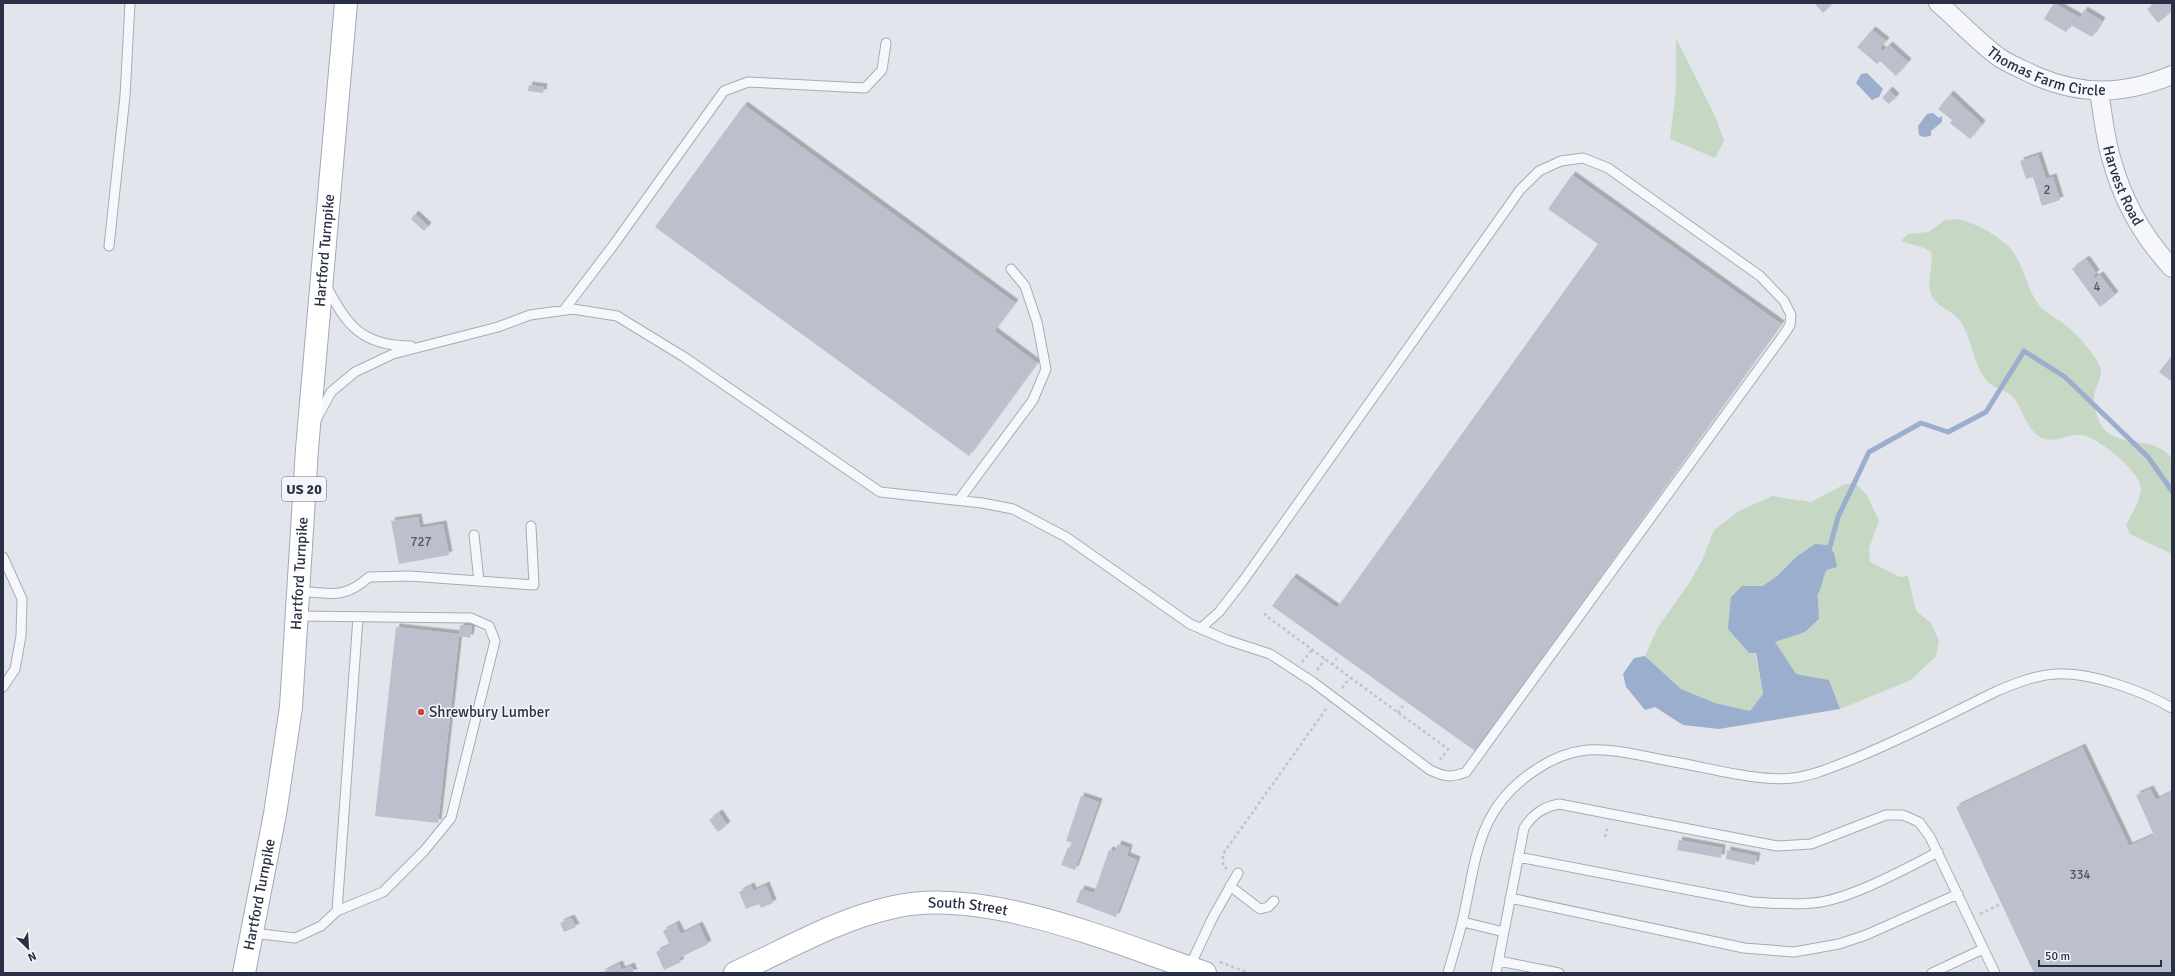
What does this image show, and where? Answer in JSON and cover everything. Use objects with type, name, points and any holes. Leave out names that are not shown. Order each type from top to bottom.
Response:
[{"type":"main road","name":"Hartford Turnpike","points":[[244,973],[253,933],[284,765],[292,692],[297,591],[308,434],[346,3]]},
{"type":"main road","name":"South Street","points":[[735,973],[816,935],[867,914],[896,906],[938,902],[992,908],[1062,924],[1203,967]]},
{"type":"street","name":"Thomas Farm Circle","points":[[1938,3],[2001,59],[2058,85],[2077,90],[2099,92],[2129,88],[2172,75]]},
{"type":"street","name":"Harvest Road","points":[[2099,92],[2111,160],[2118,181],[2142,230],[2172,268]]},
{"type":"lane","points":[[109,246],[125,96],[130,3]]},
{"type":"lane","points":[[564,310],[612,247],[724,91],[748,82],[865,88],[882,70],[886,43]]},
{"type":"lane","points":[[308,434],[331,392],[355,372],[394,354],[498,327],[530,315],[573,309],[617,316],[684,357],[880,492],[959,500],[1013,509],[1066,537],[1190,624],[1227,640],[1270,654],[1313,682],[1430,770],[1439,774],[1454,777],[1466,772],[1785,333],[1790,325],[1791,315],[1784,301],[1760,276],[1608,168],[1583,158],[1561,161],[1539,171],[1520,190],[1243,581],[1219,612],[1201,628]]},
{"type":"lane","points":[[959,500],[1033,400],[1046,369],[1037,322],[1025,286],[1010,269]]},
{"type":"lane","points":[[322,277],[337,308],[367,339],[394,346],[422,346]]},
{"type":"lane","points":[[297,591],[335,594],[346,592],[358,587],[369,577],[409,576],[534,584],[531,526]]},
{"type":"lane","points":[[474,535],[479,581]]},
{"type":"lane","points":[[3,557],[22,599],[21,636],[15,669],[3,687]]},
{"type":"lane","points":[[253,933],[296,938],[321,926],[337,911],[382,892],[424,851],[451,818],[494,641],[489,626],[471,618],[296,616]]},
{"type":"lane","points":[[337,911],[358,617]]},
{"type":"lane","points":[[1448,973],[1463,922],[1481,837],[1491,815],[1507,793],[1523,778],[1544,764],[1570,753],[1588,750],[1620,751],[1753,776],[1793,778],[1814,774],[1865,754],[1997,691],[2020,682],[2057,674],[2078,675],[2098,680],[2136,692],[2172,708]]},
{"type":"lane","points":[[1496,973],[1524,828],[1530,819],[1548,806],[1559,804],[1777,846],[1811,844],[1886,815],[1903,815],[1919,822],[1930,837],[1995,973]]},
{"type":"lane","points":[[1518,857],[1752,902],[1785,904],[1814,903],[1844,895],[1897,873],[1938,852]]},
{"type":"lane","points":[[1203,967],[1213,917],[1230,886],[1234,872]]},
{"type":"lane","points":[[1230,886],[1260,909],[1268,907],[1274,901]]},
{"type":"lane","points":[[1510,898],[1744,948],[1794,952],[1839,944],[1866,935],[1958,894]]},
{"type":"lane","points":[[1463,922],[1504,932]]},
{"type":"lane","points":[[1932,973],[1983,949]]},
{"type":"lane","points":[[1499,961],[1559,973]]},
{"type":"path","points":[[1266,613],[1265,615],[1448,749],[1440,760]]},
{"type":"path","points":[[1332,665],[1337,658]]},
{"type":"path","points":[[1340,690],[1350,678]]},
{"type":"path","points":[[1398,713],[1403,706]]},
{"type":"path","points":[[1234,872],[1223,866],[1223,854],[1326,709]]},
{"type":"path","points":[[1980,914],[2001,904]]},
{"type":"path","points":[[1203,967],[1250,973]]},
{"type":"green space","points":[[1676,38],[1716,118],[1724,141],[1715,158],[1670,139],[1676,88]]},
{"type":"green space","points":[[1958,219],[1984,229],[2012,250],[2021,266],[2030,290],[2039,305],[2072,330],[2092,353],[2101,370],[2094,400],[2096,414],[2102,427],[2120,439],[2155,446],[2163,450],[2171,457],[2172,554],[2130,534],[2126,525],[2141,493],[2139,481],[2134,473],[2107,448],[2089,437],[2077,435],[2049,440],[2043,439],[2033,432],[2012,396],[1986,380],[1978,366],[1968,336],[1961,322],[1954,314],[1936,302],[1933,298],[1929,284],[1932,263],[1931,252],[1924,248],[1901,241],[1908,234],[1929,232],[1945,220]]},
{"type":"green space","points":[[1845,484],[1856,484],[1867,495],[1879,521],[1869,548],[1870,562],[1900,577],[1908,576],[1916,611],[1930,622],[1939,640],[1936,656],[1911,680],[1840,709],[1829,680],[1796,674],[1774,642],[1805,632],[1819,619],[1817,583],[1827,570],[1837,567],[1796,557],[1777,576],[1763,586],[1742,586],[1763,694],[1750,711],[1715,703],[1681,689],[1645,656],[1658,627],[1690,582],[1703,558],[1714,530],[1739,511],[1772,496],[1811,502]]},
{"type":"water","points":[[1867,73],[1883,89],[1879,97],[1872,100],[1856,83],[1861,74]]},
{"type":"water","points":[[1933,113],[1939,118],[1942,116],[1942,122],[1931,131],[1931,136],[1923,137],[1919,135],[1918,126],[1927,114]]},
{"type":"water","points":[[1815,544],[1827,545],[1834,553],[1837,567],[1827,570],[1817,583],[1819,619],[1805,632],[1775,642],[1796,674],[1829,680],[1840,709],[1719,729],[1683,725],[1655,707],[1645,710],[1626,687],[1623,674],[1634,658],[1645,656],[1681,689],[1715,703],[1750,711],[1763,694],[1756,653],[1749,653],[1728,629],[1731,597],[1742,586],[1763,586],[1777,576],[1796,557]]},
{"type":"building","points":[[1814,3],[1833,3],[1823,13]]},
{"type":"building","points":[[2054,3],[2080,18],[2084,10],[2102,21],[2092,37],[2071,25],[2066,32],[2044,19]]},
{"type":"building","points":[[2155,3],[2172,3],[2172,11],[2158,23],[2147,9]]},
{"type":"building","points":[[1872,30],[1886,41],[1880,48],[1883,51],[1889,45],[1908,62],[1896,76],[1880,61],[1877,64],[1857,47]]},
{"type":"building","points":[[529,85],[544,87],[543,93],[528,91]]},
{"type":"building","points":[[1889,90],[1896,97],[1889,104],[1882,98]]},
{"type":"building","points":[[1950,94],[1982,124],[1970,139],[1950,123],[1952,120],[1938,109]]},
{"type":"building","points":[[744,105],[1015,303],[994,331],[1037,363],[969,456],[655,227]]},
{"type":"building","points":[[2038,155],[2046,179],[2053,177],[2060,200],[2042,206],[2033,177],[2026,179],[2020,161]]},
{"type":"building","points":[[1572,175],[1781,324],[1475,751],[1272,606],[1293,577],[1337,608],[1598,244],[1548,209]]},
{"type":"building","points":[[415,214],[428,226],[424,231],[411,219]]},
{"type":"building","points":[[2086,259],[2096,273],[2093,276],[2095,278],[2100,275],[2115,295],[2100,307],[2072,269]]},
{"type":"building","points":[[2171,357],[2172,358],[2172,382],[2159,372]]},
{"type":"building","points":[[418,517],[420,528],[443,524],[449,555],[399,564],[391,521]]},
{"type":"building","points":[[460,625],[472,626],[470,638],[459,636],[438,823],[375,816],[396,627],[459,634]]},
{"type":"building","points":[[2082,747],[2129,846],[2154,835],[2136,795],[2150,789],[2156,800],[2172,792],[2172,973],[2034,973],[1956,807]]},
{"type":"building","points":[[1081,796],[1099,802],[1075,870],[1061,865],[1068,847],[1071,848],[1073,843],[1066,841]]},
{"type":"building","points":[[719,813],[727,825],[718,832],[709,820]]},
{"type":"building","points":[[1679,840],[1722,848],[1721,858],[1677,850]]},
{"type":"building","points":[[1118,844],[1129,848],[1127,856],[1137,860],[1116,917],[1076,902],[1081,889],[1094,893],[1109,850],[1115,852]]},
{"type":"building","points":[[1727,850],[1757,856],[1755,865],[1726,859]]},
{"type":"building","points":[[766,885],[773,903],[761,908],[759,904],[746,909],[739,892],[751,886],[753,891]]},
{"type":"building","points":[[571,918],[576,927],[564,932],[560,923]]},
{"type":"building","points":[[676,924],[681,934],[699,925],[708,944],[679,958],[681,962],[664,970],[656,952],[670,945],[663,931]]},
{"type":"building","points":[[619,964],[622,970],[631,966],[634,973],[601,973]]},
{"type":"waterway","points":[[1828,554],[1838,517],[1869,452],[1921,423],[1948,432],[1986,412],[2024,351],[2065,377],[2148,457],[2172,491]]},
{"type":"waterway","points":[[1817,591],[1823,571]]},
{"type":"place","name":"Shrewbury Lumber","points":[[421,712]]}]
